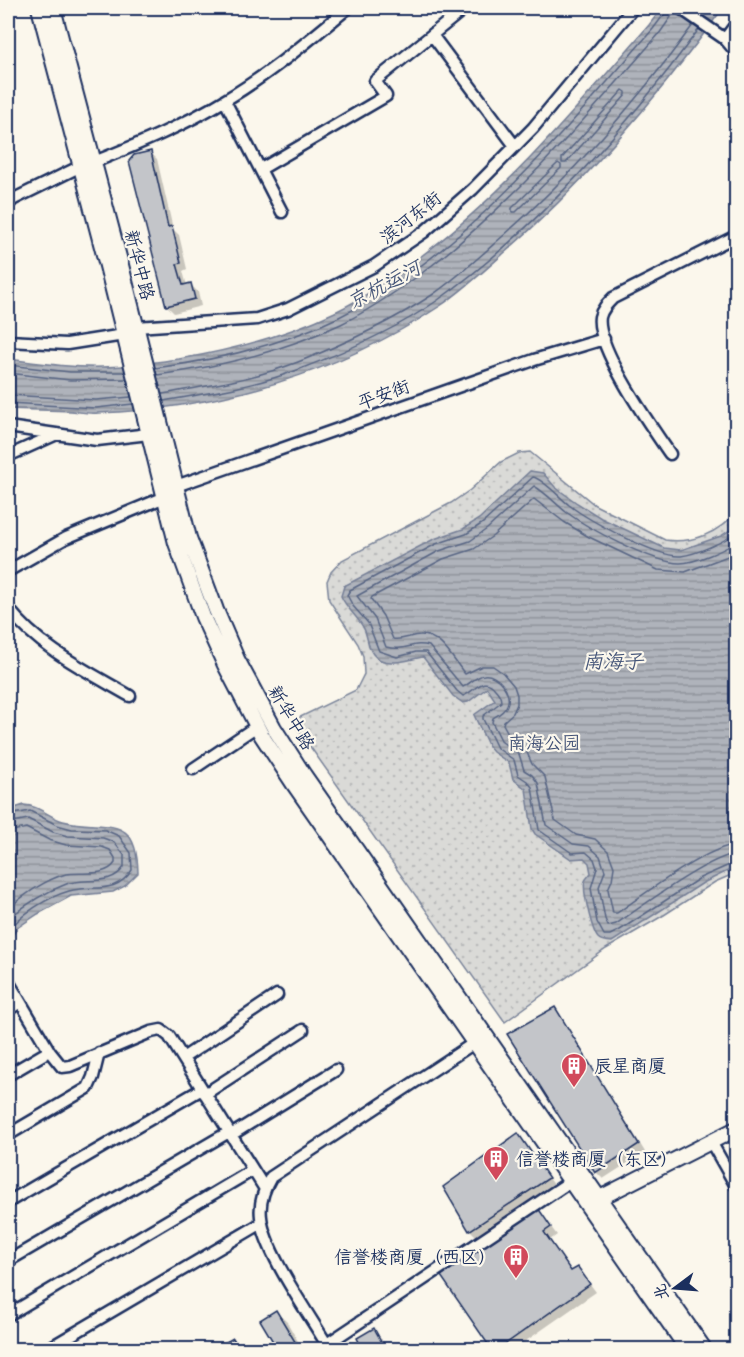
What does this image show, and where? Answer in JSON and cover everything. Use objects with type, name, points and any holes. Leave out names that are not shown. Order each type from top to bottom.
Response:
[{"type":"main road","name":"新华中路","points":[[39,8],[136,327],[138,360],[176,543],[203,616],[225,665],[257,726],[293,783],[474,1043],[571,1181],[594,1201],[705,1350]]},
{"type":"main road","name":"新华中路","points":[[53,8],[124,335],[138,360]]},
{"type":"main road","name":"新华中路","points":[[151,424],[176,486],[189,538],[216,610],[237,659],[274,728],[594,1201],[688,1350]]},
{"type":"main road","points":[[594,1201],[736,1129]]},
{"type":"street","points":[[8,204],[87,164],[154,137],[225,100],[271,71],[348,8]]},
{"type":"street","points":[[261,169],[386,96],[375,81],[465,8]]},
{"type":"street","name":"滨河东街","points":[[136,327],[257,320],[288,309],[374,266],[424,232],[472,189],[532,128],[633,8]]},
{"type":"street","points":[[680,8],[725,39],[736,52]]},
{"type":"street","points":[[725,39],[736,24]]},
{"type":"street","points":[[432,35],[515,146]]},
{"type":"street","points":[[225,100],[282,212]]},
{"type":"street","points":[[670,454],[620,378],[604,339],[600,319],[603,308],[613,298],[736,236]]},
{"type":"street","points":[[8,341],[67,345],[124,335]]},
{"type":"street","name":"平安街","points":[[176,486],[534,360],[604,339]]},
{"type":"street","points":[[8,427],[96,440],[151,424]]},
{"type":"street","points":[[8,456],[57,434]]},
{"type":"street","points":[[8,571],[66,538],[165,497]]},
{"type":"street","points":[[8,608],[33,635],[60,655],[130,696]]},
{"type":"street","points":[[193,769],[257,726]]},
{"type":"street","points":[[8,981],[49,1051],[62,1067],[70,1066],[141,1035],[161,1030],[169,1036],[265,1190]]},
{"type":"street","points":[[183,1058],[277,995]]},
{"type":"street","points":[[8,1010],[20,1002]]},
{"type":"street","points":[[8,1202],[204,1091],[303,1030]]},
{"type":"street","points":[[474,1043],[271,1177],[261,1200],[262,1223],[272,1253],[329,1347],[571,1181]]},
{"type":"street","points":[[8,1075],[49,1051]]},
{"type":"street","points":[[8,1135],[88,1088],[99,1053]]},
{"type":"street","points":[[8,1261],[230,1134],[336,1070]]},
{"type":"street","points":[[711,1142],[736,1186]]},
{"type":"street","points":[[8,1315],[253,1170]]},
{"type":"street","points":[[46,1350],[262,1223]]},
{"type":"green space","name":"南海子","points":[[530,452],[595,505],[665,540],[685,540],[704,535],[722,526],[736,512],[736,873],[715,882],[606,949],[505,1022],[292,721],[356,690],[364,674],[363,656],[358,644],[329,600],[327,581],[331,572],[342,560],[451,503],[470,490],[501,462],[519,453]]},
{"type":"water","name":"京杭运河","points":[[662,8],[723,8],[647,106],[563,198],[472,281],[440,306],[401,330],[319,368],[276,383],[188,404],[95,413],[8,409],[8,359],[91,367],[122,366],[179,359],[279,335],[346,307],[416,260],[449,234],[510,179],[567,119]]},
{"type":"water","name":"南海子","points":[[530,471],[543,473],[555,487],[601,518],[664,548],[681,550],[721,536],[736,526],[736,867],[703,883],[612,942],[598,938],[590,919],[584,886],[585,880],[591,873],[589,863],[584,858],[571,859],[535,834],[532,829],[526,789],[513,779],[509,763],[489,747],[474,715],[495,700],[487,688],[468,702],[463,703],[453,696],[423,657],[397,662],[378,659],[371,651],[363,627],[341,596],[344,586],[434,539],[463,529],[479,519]]},
{"type":"water","points":[[24,805],[34,807],[63,821],[116,828],[125,832],[132,840],[138,873],[125,886],[113,892],[71,896],[17,928],[9,941],[11,962],[8,965],[8,810]]},
{"type":"building","points":[[151,151],[168,227],[172,226],[181,263],[177,264],[183,285],[191,283],[195,299],[166,306],[129,161],[134,155]]},
{"type":"building","name":"辰星商厦","points":[[555,1007],[639,1144],[595,1173],[507,1034]]},
{"type":"building","name":"信誉楼商厦（东区）","points":[[518,1133],[549,1178],[469,1231],[443,1187]]},
{"type":"building","name":"信誉楼商厦（西区）","points":[[538,1208],[551,1227],[544,1232],[571,1271],[578,1267],[590,1284],[497,1350],[492,1350],[441,1276]]},
{"type":"building","points":[[276,1310],[300,1350],[278,1350],[260,1320]]},
{"type":"building","points":[[374,1328],[386,1350],[363,1350],[357,1338]]},
{"type":"building","points":[[233,1338],[240,1350],[218,1350],[217,1347]]},
{"type":"place","name":"辰星商厦","points":[[574,1089]]},
{"type":"place","name":"信誉楼商厦（东区）","points":[[496,1182]]},
{"type":"place","name":"信誉楼商厦（西区）","points":[[516,1280]]},
{"type":"park label","name":"南海公园","points":[[544,743]]}]
